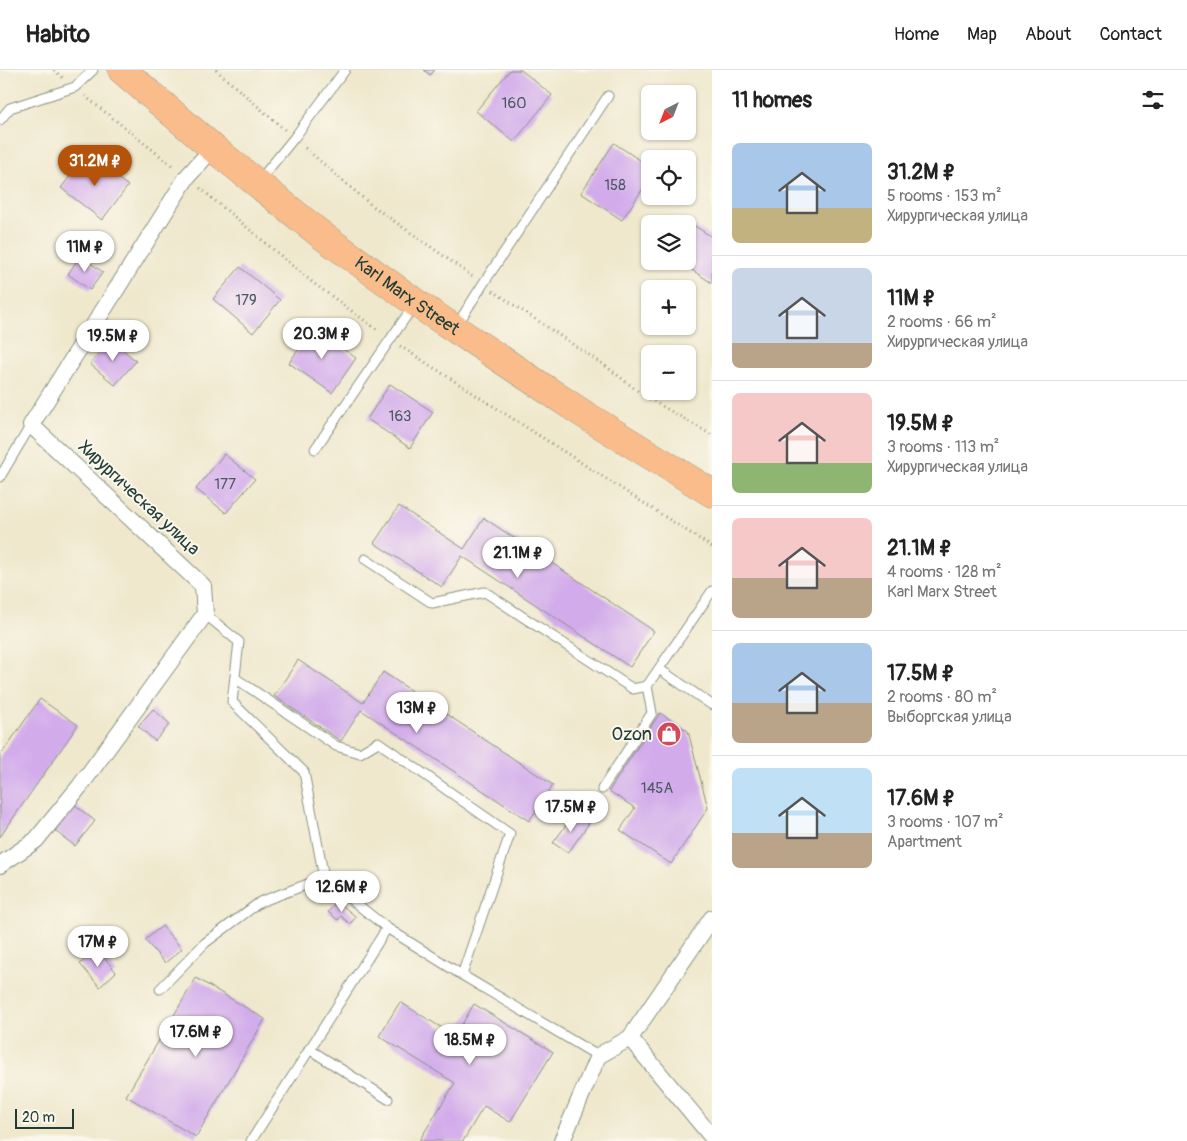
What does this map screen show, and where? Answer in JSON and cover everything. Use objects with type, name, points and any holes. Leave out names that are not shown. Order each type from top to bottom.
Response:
[{"type":"highway","name":"Karl Marx Street","points":[[122,70],[213,148],[324,237],[416,303],[585,415],[712,493]]},
{"type":"street","points":[[31,425],[187,177],[213,148]]},
{"type":"street","name":"Хирургическая улица","points":[[31,425],[203,586],[205,614]]},
{"type":"street","points":[[0,865],[36,840],[80,786],[205,614]]},
{"type":"street","points":[[562,1141],[598,1056],[630,1038],[712,918]]},
{"type":"street","points":[[630,1038],[712,1137]]},
{"type":"lane","points":[[0,120],[10,108],[75,87],[93,70]]},
{"type":"lane","points":[[258,183],[345,70]]},
{"type":"lane","points":[[455,329],[608,96]]},
{"type":"lane","points":[[315,449],[416,303]]},
{"type":"lane","points":[[0,477],[31,425]]},
{"type":"lane","points":[[365,559],[432,602],[485,592],[633,689],[647,686],[712,591]]},
{"type":"lane","points":[[205,614],[239,642],[232,702],[304,772],[324,878],[387,928],[598,1056]]},
{"type":"lane","points":[[659,669],[712,705]]},
{"type":"lane","points":[[235,678],[336,746],[360,753],[378,742],[510,834],[462,975]]},
{"type":"lane","points":[[602,789],[652,713],[647,686]]},
{"type":"lane","points":[[160,990],[205,943],[260,902],[324,878]]},
{"type":"lane","points":[[251,1141],[387,928]]},
{"type":"lane","points":[[309,1049],[388,1098]]},
{"type":"path","points":[[54,70],[187,177],[312,282],[390,339],[712,547]]},
{"type":"path","points":[[216,70],[370,204],[483,284],[607,367],[643,394],[712,435]]},
{"type":"building","points":[[424,70],[435,70],[430,75]]},
{"type":"building","points":[[510,70],[521,70],[552,95],[514,142],[476,111]]},
{"type":"building","points":[[614,143],[641,161],[641,192],[622,220],[581,193]]},
{"type":"building","points":[[87,154],[128,186],[102,220],[61,188]]},
{"type":"building","points":[[696,227],[712,237],[712,283],[692,270],[696,270]]},
{"type":"building","points":[[80,256],[103,272],[90,290],[68,274]]},
{"type":"building","points":[[240,267],[280,300],[253,333],[213,299]]},
{"type":"building","points":[[313,328],[356,358],[332,393],[289,363]]},
{"type":"building","points":[[111,339],[136,361],[115,385],[90,364]]},
{"type":"building","points":[[390,384],[433,412],[410,448],[367,419]]},
{"type":"building","points":[[224,454],[255,479],[226,513],[196,489]]},
{"type":"building","points":[[399,506],[464,549],[484,518],[654,631],[630,667],[462,556],[442,587],[374,543]]},
{"type":"building","points":[[298,660],[363,703],[383,672],[553,785],[529,821],[361,710],[341,741],[274,696]]},
{"type":"building","points":[[40,699],[78,725],[0,837],[0,756]]},
{"type":"building","points":[[153,709],[170,724],[155,741],[138,726]]},
{"type":"building","points":[[660,713],[688,731],[708,808],[671,864],[620,830],[635,808],[609,791]]},
{"type":"building","points":[[75,805],[95,821],[75,846],[55,831]]},
{"type":"building","points":[[575,813],[589,823],[568,853],[553,843]]},
{"type":"building","points":[[337,901],[356,917],[350,924],[341,916],[338,920],[328,912]]},
{"type":"building","points":[[162,926],[182,949],[165,963],[145,940]]},
{"type":"building","points":[[97,949],[116,972],[100,987],[80,964]]},
{"type":"building","points":[[196,978],[265,1019],[196,1137],[126,1096]]},
{"type":"building","points":[[400,1002],[455,1036],[474,1004],[553,1052],[510,1122],[484,1106],[463,1141],[419,1141],[455,1083],[379,1036]]},
{"type":"place","name":"Ozon","points":[[669,734]]}]
